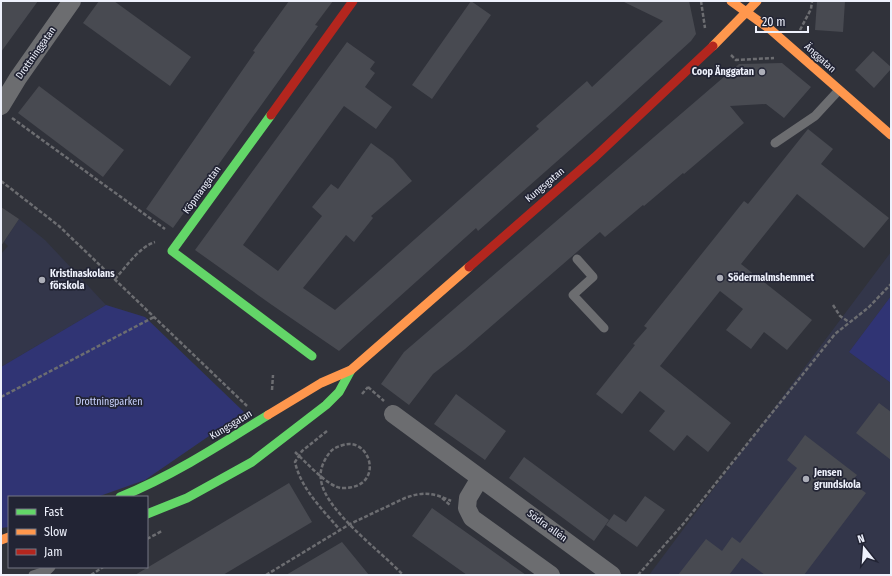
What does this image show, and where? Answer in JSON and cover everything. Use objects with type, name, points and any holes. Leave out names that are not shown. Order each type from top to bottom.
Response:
[{"type":"main road","name":"Köpmangatan","points":[[172,251],[352,1]]},
{"type":"main road","name":"Änggatan","points":[[731,1],[748,11],[789,45],[891,135]]},
{"type":"main road","name":"Kungsgatan","points":[[122,496],[192,462],[321,383],[351,370],[595,157],[717,42],[757,1]]},
{"type":"main road","points":[[172,251],[312,356]]},
{"type":"main road","name":"Kungsgatan","points":[[148,514],[187,498],[252,462],[326,405],[339,392],[351,370]]},
{"type":"street","name":"Drottninggatan","points":[[4,111],[18,78],[72,1]]},
{"type":"street","name":"Södra allén","points":[[393,414],[612,575]]},
{"type":"street","points":[[480,478],[468,498],[467,508],[472,518],[551,575]]},
{"type":"lane","points":[[775,143],[815,116],[839,90]]},
{"type":"lane","points":[[577,259],[593,277],[573,295],[604,328]]},
{"type":"lane","points":[[33,575],[50,568]]},
{"type":"path","points":[[789,45],[800,30],[811,9],[812,1]]},
{"type":"path","points":[[4,111],[180,240]]},
{"type":"path","points":[[1,181],[59,226],[196,358]]},
{"type":"path","points":[[115,279],[142,250],[150,244],[155,242],[162,243],[172,251]]},
{"type":"path","points":[[638,575],[684,523],[835,334],[869,307],[891,284]]},
{"type":"path","points":[[833,305],[840,316],[850,322]]},
{"type":"path","points":[[1,397],[154,317]]},
{"type":"path","points":[[358,398],[368,387]]},
{"type":"path","points":[[330,429],[302,451],[295,462],[297,472],[306,488],[340,530]]},
{"type":"path","points":[[332,450],[323,463],[320,479],[329,502],[350,524],[392,562],[403,575]]},
{"type":"path","points":[[266,575],[350,524],[414,495],[427,493],[437,495],[467,508]]},
{"type":"path","points":[[91,575],[102,568]]},
{"type":"shaded area","name":"Kristinaskolans förskola","points":[[19,219],[45,240],[106,305],[1,367],[1,254],[8,246],[4,242]]},
{"type":"shaded area","name":"Jensen grundskola","points":[[891,252],[891,296],[849,352],[891,383],[891,575],[649,575]]},
{"type":"green space","points":[[891,296],[891,383],[849,352]]},
{"type":"green space","name":"Drottningparken","points":[[106,305],[145,317],[244,412],[145,480],[100,496],[8,496],[8,527],[1,528],[1,367]]},
{"type":"building","points":[[1,1],[38,1],[1,52]]},
{"type":"building","points":[[99,1],[114,1],[191,57],[170,86],[83,23]]},
{"type":"building","points":[[289,1],[333,1],[315,25],[318,26],[173,228],[146,209],[255,52],[253,51]]},
{"type":"building","points":[[471,1],[491,15],[432,99],[412,85]]},
{"type":"building","points":[[622,1],[689,1],[696,34],[691,41],[614,111],[478,231],[476,228],[339,351],[195,250],[347,42],[375,62],[370,69],[375,73],[365,87],[392,107],[376,129],[344,106],[243,245],[278,271],[322,216],[312,207],[331,184],[338,189],[371,143],[393,159],[412,181],[371,216],[373,218],[354,242],[346,235],[303,288],[335,310],[539,129],[536,126],[587,81],[592,87],[663,21]]},
{"type":"building","points":[[817,1],[845,1],[843,32],[815,30]]},
{"type":"building","points":[[873,51],[891,67],[891,69],[874,88],[855,70]]},
{"type":"building","points":[[782,63],[811,87],[784,118],[766,104],[730,106],[744,123],[684,174],[683,173],[605,237],[600,232],[465,349],[433,374],[409,405],[381,384],[404,352],[739,64]]},
{"type":"building","points":[[39,86],[124,150],[103,177],[18,113]]},
{"type":"building","name":"Södermalmshemmet","points":[[808,129],[833,149],[821,164],[889,218],[864,248],[797,194],[741,264],[812,320],[787,350],[764,332],[751,349],[726,330],[743,309],[720,291],[660,366],[731,423],[708,452],[687,435],[674,451],[649,431],[665,411],[640,391],[622,414],[596,394],[635,345],[633,344],[647,328],[644,326],[744,201],[748,204]]},
{"type":"building","points":[[1,207],[19,219],[1,246]]},
{"type":"building","points":[[456,394],[506,431],[485,460],[434,424]]},
{"type":"building","points":[[879,403],[891,412],[891,460],[856,433]]},
{"type":"building","points":[[805,435],[857,475],[851,482],[866,493],[804,575],[765,575],[742,558],[729,575],[678,575],[706,539],[722,551],[732,537],[740,543],[797,468],[787,460]]},
{"type":"building","points":[[524,457],[609,520],[594,541],[509,478]]},
{"type":"building","points":[[289,483],[312,522],[223,575],[135,575]]},
{"type":"building","points":[[645,496],[665,510],[637,547],[606,525],[614,514],[626,522]]},
{"type":"building","points":[[432,508],[526,575],[467,575],[412,536]]},
{"type":"building","points":[[342,542],[369,575],[286,575]]},
{"type":"traffic: fast","points":[[271,115],[172,251],[312,356]]},
{"type":"traffic: fast","points":[[148,514],[187,498],[252,462],[326,405],[339,392],[351,370]]},
{"type":"traffic: fast","points":[[122,496],[177,470],[268,415]]},
{"type":"traffic: slow","points":[[731,1],[771,30],[891,135]]},
{"type":"traffic: slow","points":[[713,46],[757,1]]},
{"type":"traffic: slow","points":[[268,415],[321,383],[351,370],[469,267]]},
{"type":"traffic: slow","points":[[1,540],[8,537]]},
{"type":"traffic: jam","points":[[271,115],[353,1]]},
{"type":"traffic: jam","points":[[469,267],[595,157],[713,46]]},
{"type":"place","name":"Coop Änggatan","points":[[762,72]]},
{"type":"place","name":"Södermalmshemmet","points":[[720,278]]},
{"type":"place","name":"Kristinaskolans förskola","points":[[42,280]]},
{"type":"place","name":"Jensen grundskola","points":[[806,479]]}]
